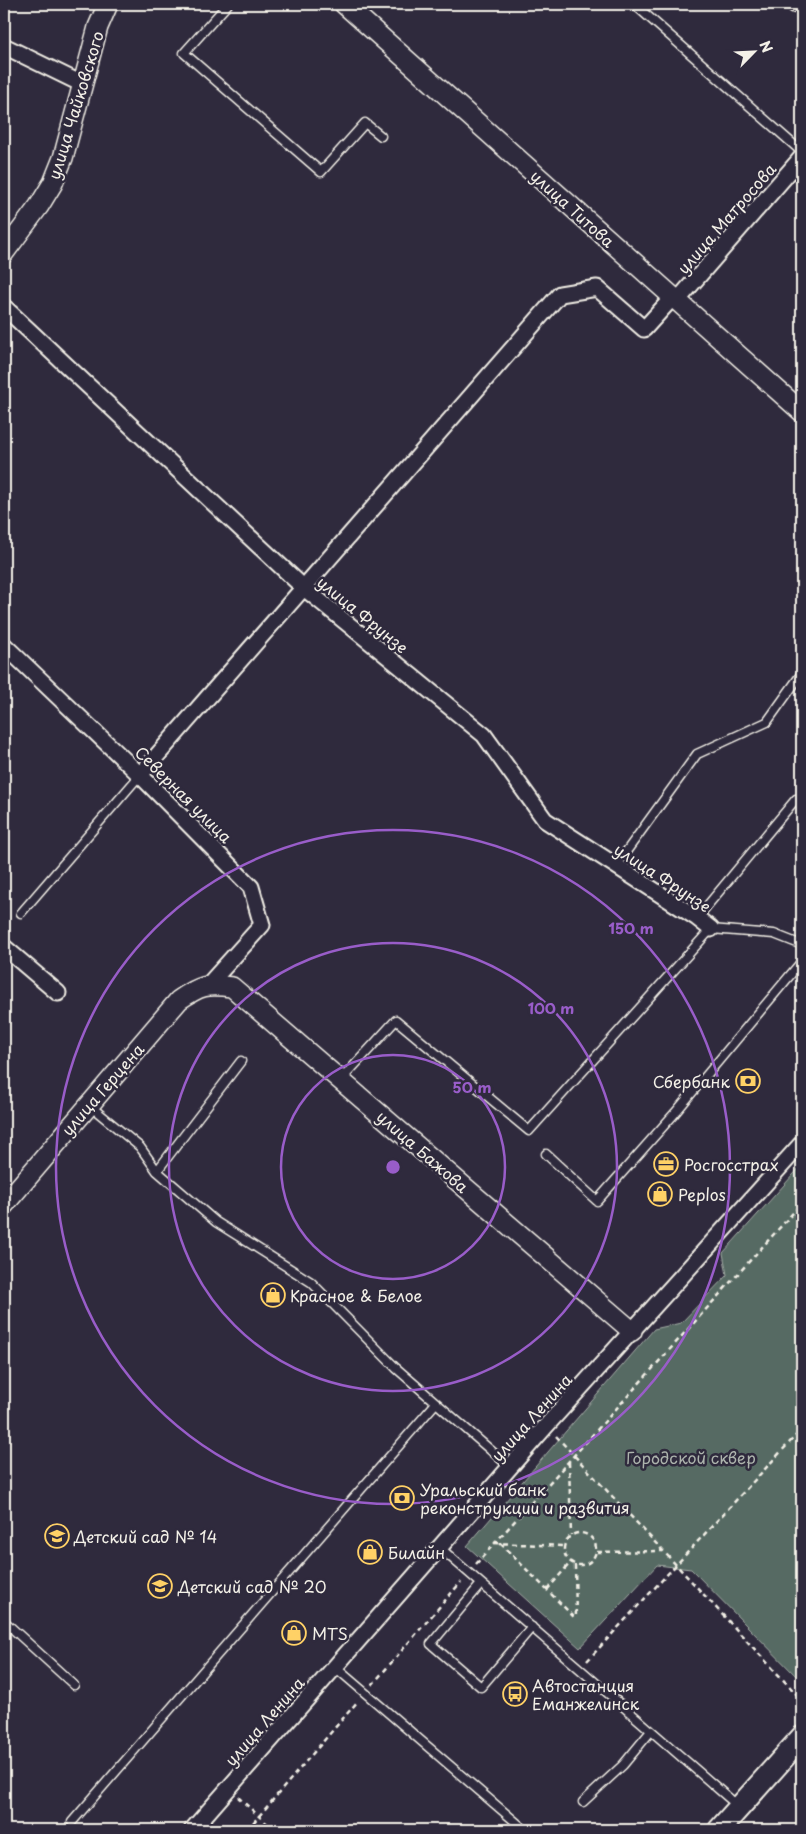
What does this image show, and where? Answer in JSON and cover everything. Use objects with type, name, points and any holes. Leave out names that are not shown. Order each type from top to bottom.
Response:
[{"type":"main road","points":[[718,1830],[802,1737]]},
{"type":"street","name":"улица Чайковского","points":[[4,253],[39,206],[53,183],[63,158],[98,27],[108,4]]},
{"type":"street","name":"улица Титова","points":[[344,4],[802,412]]},
{"type":"street","points":[[4,46],[82,84]]},
{"type":"street","name":"улица Матросова","points":[[304,588],[560,294],[597,288],[644,329],[675,299],[802,158]]},
{"type":"street","name":"улица Фрунзе","points":[[4,307],[304,588],[484,735],[545,820],[615,867],[697,918],[710,929]]},
{"type":"street","points":[[140,775],[304,588]]},
{"type":"street","name":"Северная улица","points":[[4,645],[140,775],[251,887],[262,925],[209,984]]},
{"type":"street","points":[[4,947],[58,994]]},
{"type":"street","name":"улица Бажова","points":[[209,984],[232,986],[632,1331]]},
{"type":"street","name":"улица Герцена","points":[[4,1205],[179,1000],[194,989],[209,984]]},
{"type":"street","name":"улица Ленина","points":[[192,1830],[546,1426],[802,1143]]},
{"type":"lane","points":[[228,4],[184,53],[321,172],[365,123],[382,136]]},
{"type":"lane","points":[[634,4],[802,152]]},
{"type":"lane","points":[[789,4],[794,8],[800,4]]},
{"type":"lane","points":[[615,867],[697,754],[767,722],[802,674]]},
{"type":"lane","points":[[21,913],[140,775]]},
{"type":"lane","points":[[697,918],[796,799]]},
{"type":"lane","points":[[342,1080],[396,1020],[529,1131],[710,929],[774,934],[802,945]]},
{"type":"lane","points":[[546,1154],[597,1201],[675,1113],[802,961]]},
{"type":"lane","points":[[157,1171],[241,1061]]},
{"type":"lane","points":[[89,1105],[140,1147],[157,1171],[216,1222],[310,1282],[396,1368],[510,1467]]},
{"type":"lane","points":[[72,1822],[436,1403]]},
{"type":"lane","points":[[439,1547],[739,1807]]},
{"type":"lane","points":[[481,1584],[431,1644],[481,1687],[532,1627]]},
{"type":"lane","points":[[4,1621],[74,1685]]},
{"type":"lane","points":[[335,1667],[525,1830]]},
{"type":"lane","points":[[583,1802],[623,1765],[651,1731]]},
{"type":"path","points":[[469,1573],[802,1203]]},
{"type":"path","points":[[546,1426],[802,1700]]},
{"type":"path","points":[[580,1669],[801,1432]]},
{"type":"path","points":[[569,1461],[572,1535]]},
{"type":"path","points":[[580,1533],[590,1535],[596,1543],[597,1552],[593,1561],[584,1566],[575,1565],[567,1560],[564,1546],[565,1542],[572,1535],[580,1533]]},
{"type":"path","points":[[494,1543],[564,1546]]},
{"type":"path","points":[[500,1543],[576,1619],[575,1565]]},
{"type":"path","points":[[597,1552],[663,1550]]},
{"type":"path","points":[[547,1590],[571,1562]]},
{"type":"path","points":[[228,1788],[274,1830]]},
{"type":"green space","name":"Городской сквер","points":[[802,1165],[802,1682],[691,1569],[657,1565],[580,1648],[467,1546],[654,1329],[681,1323],[727,1275],[723,1253]]},
{"type":"place","name":"Сбербанк","points":[[748,1081]]},
{"type":"place","name":"Росгосстрах","points":[[666,1164]]},
{"type":"place","name":"Peplos","points":[[660,1194]]},
{"type":"place","name":"Красное & Белое","points":[[273,1295]]},
{"type":"place","name":"Уральский банк реконструкции и развития","points":[[402,1498]]},
{"type":"place","name":"Детский сад № 14","points":[[57,1536]]},
{"type":"place","name":"Билайн","points":[[370,1552]]},
{"type":"place","name":"Детский сад № 20","points":[[160,1586]]},
{"type":"place","name":"MTS","points":[[294,1633]]},
{"type":"place","name":"Автостанция Еманжелинск","points":[[515,1694]]}]
